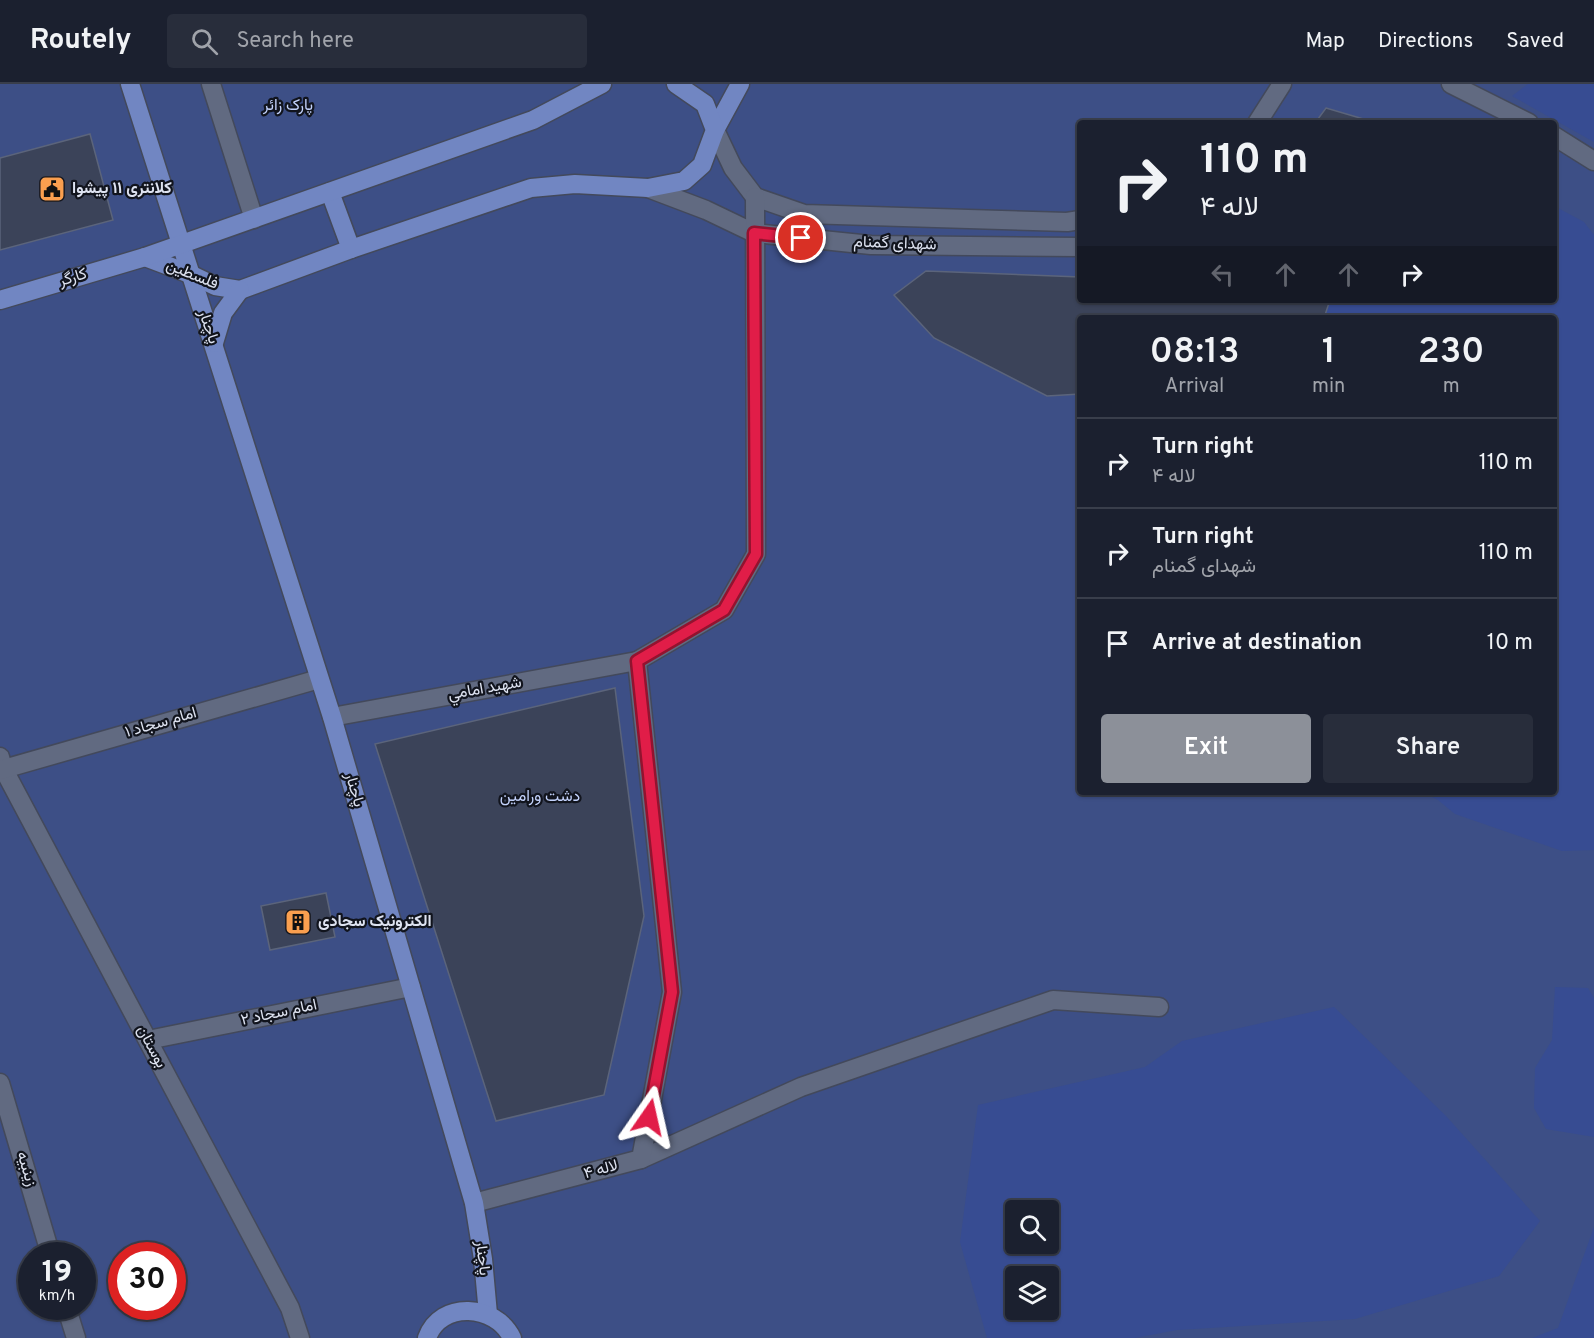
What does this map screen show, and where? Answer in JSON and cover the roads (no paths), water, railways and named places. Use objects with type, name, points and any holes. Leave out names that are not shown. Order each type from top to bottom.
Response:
[{"type":"main road","name":"پاچنار","points":[[130,84],[332,717],[474,1203],[493,1317]]},
{"type":"main road","name":"فلسطین","points":[[145,257],[533,120],[602,84]]},
{"type":"main road","points":[[676,84],[705,104],[715,130]]},
{"type":"main road","name":"فلسطین","points":[[145,257],[215,286],[240,290],[351,249],[531,188],[575,184],[648,188],[684,181],[702,165],[715,130],[740,84]]},
{"type":"main road","points":[[330,192],[351,249]]},
{"type":"main road","name":"کارگر","points":[[0,300],[145,257]]},
{"type":"main road","points":[[214,343],[223,313],[240,290]]},
{"type":"main road","points":[[422,1336],[449,1315],[462,1311],[493,1317],[526,1338]]},
{"type":"main road","points":[[493,1317],[512,1338]]},
{"type":"street","points":[[211,84],[254,219]]},
{"type":"street","points":[[1259,120],[1282,84]]},
{"type":"street","points":[[1451,84],[1523,120]]},
{"type":"street","points":[[637,661],[724,610],[756,554],[755,197],[733,168],[715,130]]},
{"type":"street","points":[[1557,138],[1594,161]]},
{"type":"street","name":"شهدای گمنام","points":[[648,188],[706,210],[754,233],[871,245],[1077,247]]},
{"type":"street","name":"شهدای گمنام","points":[[755,197],[804,214],[1077,220]]},
{"type":"street","name":"شهيد امامي","points":[[332,717],[637,661]]},
{"type":"street","name":"لاله ۴","points":[[474,1203],[641,1159],[672,992],[637,661]]},
{"type":"street","name":"امام سجاد ۱","points":[[1,765],[320,679]]},
{"type":"street","name":"بوستان","points":[[1,765],[290,1308],[300,1338]]},
{"type":"street","name":"امام سجاد ۲","points":[[148,1040],[411,987]]},
{"type":"street","points":[[641,1159],[801,1087],[1053,1000],[1160,1007]]},
{"type":"street","name":"زينبيه","points":[[0,1083],[47,1242]]},
{"type":"street","points":[[70,1320],[76,1338]]},
{"type":"place","name":"کلانتری ۱۱ پیشوا","points":[[52,189]]},
{"type":"place","name":"الکترونیک سجادی","points":[[298,922]]},
{"type":"park label","name":"پارک زائر","points":[[288,106]]},
{"type":"park label","name":"دشت ورامین","points":[[540,797]]}]
